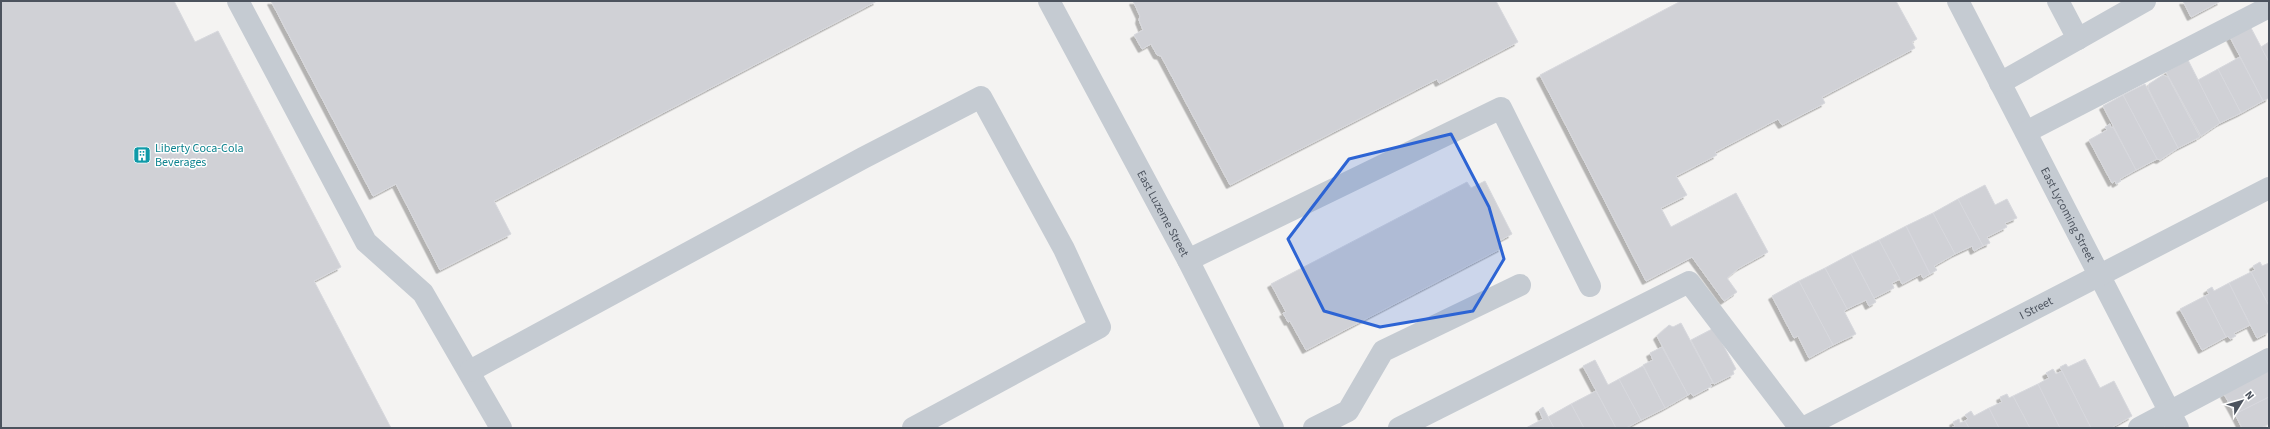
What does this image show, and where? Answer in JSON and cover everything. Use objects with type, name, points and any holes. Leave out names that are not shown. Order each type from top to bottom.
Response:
[{"type":"street","points":[[238,1],[366,242],[423,293],[470,371],[501,428]]},
{"type":"street","name":"East Luzerne Street","points":[[1050,1],[1188,260],[1273,428]]},
{"type":"street","name":"East Lycoming Street","points":[[1958,1],[2174,420]]},
{"type":"street","points":[[2058,1],[2078,39]]},
{"type":"street","points":[[2000,83],[2145,1]]},
{"type":"street","points":[[2026,132],[2269,7]]},
{"type":"street","points":[[470,371],[863,158],[982,97],[1064,249],[1100,327],[913,428]]},
{"type":"street","points":[[1188,260],[1501,108],[1590,286]]},
{"type":"street","name":"I Street","points":[[1803,428],[2269,188]]},
{"type":"street","points":[[1399,428],[1689,282],[1800,428]]},
{"type":"street","points":[[1314,428],[1348,411],[1383,351],[1520,285]]},
{"type":"street","points":[[2138,428],[2174,420],[2269,359]]},
{"type":"highlighted area","points":[[1451,134],[1489,207],[1504,259],[1473,311],[1380,327],[1324,311],[1288,239],[1349,159]]},
{"type":"building","name":"Liberty Coca-Cola Beverages","points":[[1,1],[174,1],[195,42],[218,31],[341,267],[314,281],[391,428],[1,428]]},
{"type":"building","points":[[271,1],[877,1],[494,201],[511,234],[440,270],[396,184],[373,196]]},
{"type":"building","points":[[1133,1],[1496,1],[1518,42],[1439,83],[1437,79],[1230,185],[1161,56],[1157,55],[1151,44],[1142,49],[1134,35],[1143,30],[1139,20],[1140,16]]},
{"type":"building","points":[[1681,1],[1896,1],[1917,39],[1912,42],[1915,48],[1822,97],[1825,103],[1782,125],[1778,119],[1715,152],[1717,155],[1676,176],[1687,195],[1661,208],[1671,227],[1736,193],[1768,252],[1739,268],[1727,278],[1737,292],[1724,301],[1692,257],[1646,281],[1540,75]]},
{"type":"building","points":[[2183,1],[2221,1],[2191,17]]},
{"type":"building","points":[[2250,26],[2269,62],[2269,98],[2263,101],[2230,37]]},
{"type":"building","points":[[2269,42],[2269,62],[2261,47]]},
{"type":"building","points":[[2240,57],[2263,101],[2241,113],[2218,69]]},
{"type":"building","points":[[2188,60],[2220,123],[2201,136],[2166,72]]},
{"type":"building","points":[[2218,69],[2241,113],[2220,123],[2198,80]]},
{"type":"building","points":[[2163,75],[2168,77],[2200,137],[2178,148],[2148,88],[2149,84]]},
{"type":"building","points":[[2145,84],[2178,148],[2160,160],[2157,159],[2123,95]]},
{"type":"building","points":[[2123,95],[2157,159],[2136,170],[2103,106]]},
{"type":"building","points":[[2110,124],[2136,170],[2120,179],[2121,181],[2116,184],[2115,181],[2112,183],[2089,140],[2107,130],[2105,127]]},
{"type":"building","points":[[1485,181],[1512,234],[1499,241],[1502,248],[1306,350],[1290,321],[1288,322],[1283,313],[1286,312],[1271,284],[1467,182],[1471,188]]},
{"type":"building","points":[[1985,185],[1995,205],[2007,199],[2017,218],[2005,223],[2007,227],[1987,237],[1990,243],[1983,246],[1958,199]]},
{"type":"building","points":[[1958,199],[1983,246],[1974,251],[1972,246],[1955,254],[1933,213]]},
{"type":"building","points":[[1933,213],[1955,254],[1934,266],[1937,270],[1930,274],[1906,226]]},
{"type":"building","points":[[1906,226],[1930,274],[1923,278],[1921,274],[1902,284],[1879,240]]},
{"type":"building","points":[[1879,240],[1900,279],[1892,283],[1894,288],[1874,298],[1851,254]]},
{"type":"building","points":[[1851,254],[1876,302],[1869,306],[1866,300],[1847,309],[1825,268]]},
{"type":"building","points":[[2260,262],[2262,266],[2269,263],[2269,306],[2251,272],[2255,270],[2253,266]]},
{"type":"building","points":[[1825,268],[1847,309],[1844,311],[1856,334],[1833,345],[1799,281]]},
{"type":"building","points":[[2251,272],[2269,306],[2269,332],[2257,338],[2229,283]]},
{"type":"building","points":[[1799,281],[1833,345],[1809,358],[1798,336],[1794,338],[1772,296]]},
{"type":"building","points":[[2229,283],[2250,325],[2234,333],[2236,336],[2230,339],[2228,336],[2226,337],[2205,296],[2209,294],[2207,290],[2212,287],[2214,291]]},
{"type":"building","points":[[2205,296],[2226,337],[2202,350],[2180,309]]},
{"type":"building","points":[[1681,323],[1713,383],[1710,384],[1712,386],[1693,396],[1691,393],[1688,395],[1657,336],[1669,325],[1673,327]]},
{"type":"building","points":[[1714,328],[1736,369],[1733,371],[1734,374],[1714,384],[1691,340]]},
{"type":"building","points":[[1662,347],[1688,395],[1665,408],[1643,365],[1653,360],[1650,353]]},
{"type":"building","points":[[2085,359],[2100,388],[2114,381],[2132,416],[2111,428],[2091,428],[2060,367],[2066,364],[2068,367]]},
{"type":"building","points":[[1595,360],[1608,385],[1619,379],[1641,420],[1626,428],[1616,428],[1583,366]]},
{"type":"building","points":[[1643,366],[1665,408],[1641,420],[1619,379]]},
{"type":"building","points":[[2053,369],[2056,374],[2062,371],[2091,428],[2060,428],[2038,384],[2049,378],[2046,373]]},
{"type":"building","points":[[2269,370],[2269,397],[2235,414],[2224,394]]},
{"type":"building","points":[[2038,384],[2060,428],[2030,428],[2013,396]]},
{"type":"building","points":[[1596,391],[1616,428],[1584,428],[1571,404]]},
{"type":"building","points":[[2007,394],[2009,398],[2013,396],[2030,428],[1999,428],[1989,408],[2002,402],[2000,397]]},
{"type":"building","points":[[2269,397],[2269,424],[2261,428],[2242,428],[2235,414]]},
{"type":"building","points":[[1571,404],[1584,428],[1554,428],[1548,417]]},
{"type":"building","points":[[1543,407],[1554,428],[1526,428],[1543,419],[1539,410]]},
{"type":"building","points":[[1989,408],[1999,428],[1969,428],[1965,421],[1968,419],[1965,415],[1971,411],[1974,416]]},
{"type":"building","points":[[1959,419],[1960,423],[1965,421],[1969,428],[1951,428],[1955,426],[1953,422]]},
{"type":"place","name":"Liberty Coca-Cola Beverages","points":[[142,155]]}]
